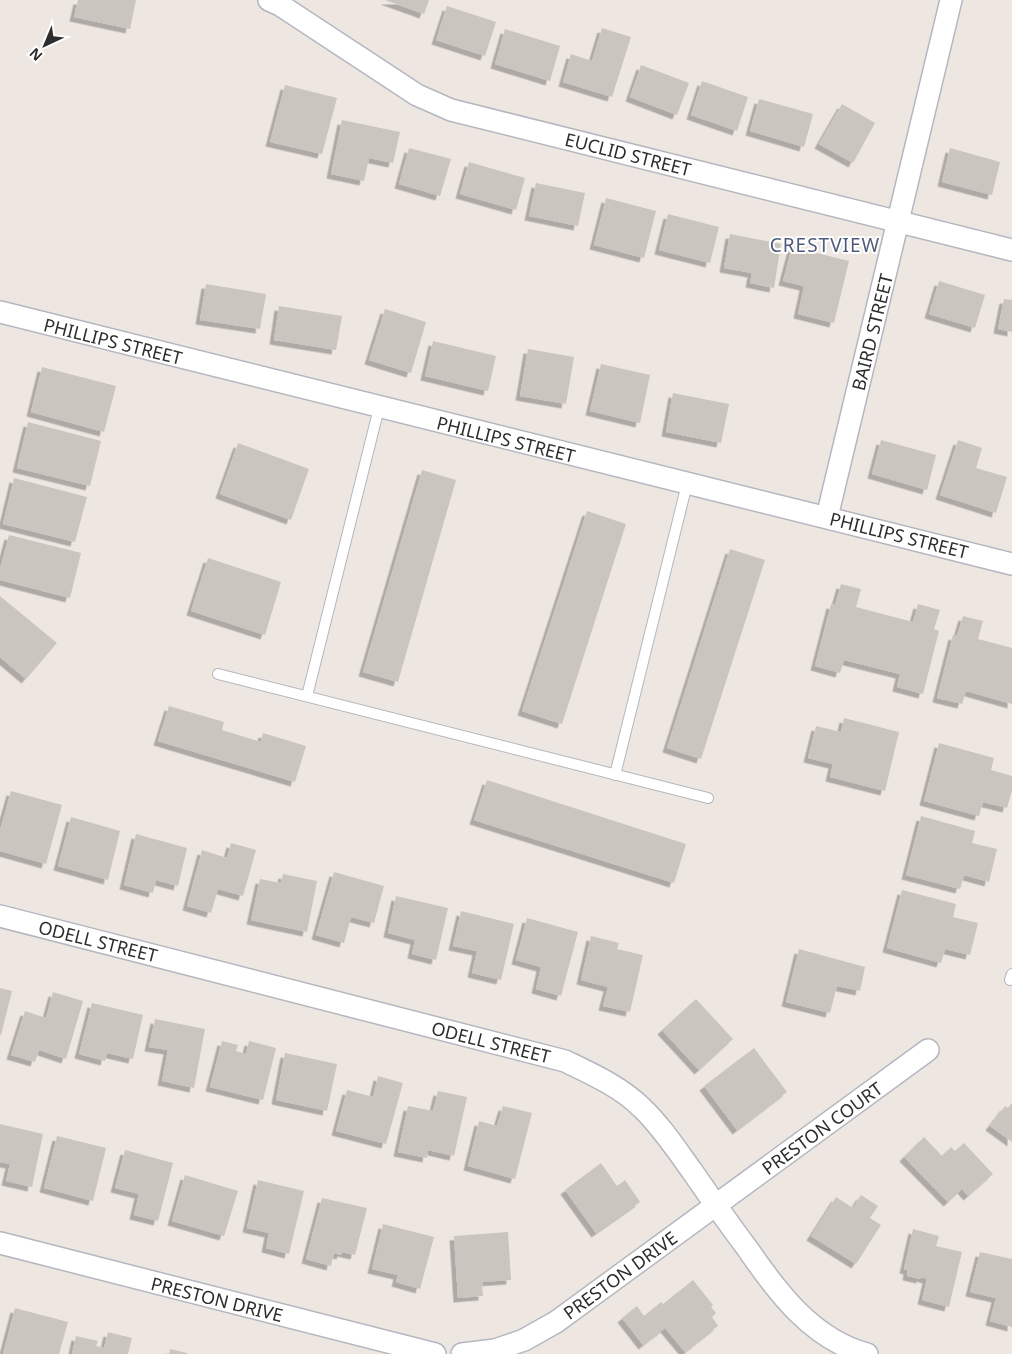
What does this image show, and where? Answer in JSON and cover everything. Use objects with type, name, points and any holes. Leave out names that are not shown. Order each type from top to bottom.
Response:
[{"type":"street","name":"EUCLID STREET","points":[[269,0],[280,5],[417,95],[451,110],[1012,250]]},
{"type":"street","name":"BAIRD STREET","points":[[828,517],[951,0]]},
{"type":"street","name":"PHILLIPS STREET","points":[[1,317],[828,517],[1012,564]]},
{"type":"street","name":"ODELL STREET","points":[[0,916],[565,1061],[617,1088],[642,1108],[667,1136],[788,1303],[817,1329],[854,1351],[867,1354]]},
{"type":"street","name":"PRESTON COURT","points":[[716,1206],[928,1050]]},
{"type":"street","name":"PRESTON DRIVE","points":[[462,1354],[495,1350],[524,1340],[556,1322],[716,1206]]},
{"type":"street","name":"PRESTON DRIVE","points":[[0,1243],[435,1354]]},
{"type":"lane","points":[[307,696],[379,408]]},
{"type":"lane","points":[[615,775],[687,484]]},
{"type":"lane","points":[[218,674],[708,798]]},
{"type":"building","points":[[78,0],[136,0],[130,29],[74,17]]},
{"type":"building","points":[[385,0],[429,0],[424,14]]},
{"type":"building","points":[[447,6],[496,22],[485,56],[436,40]]},
{"type":"building","points":[[602,28],[631,37],[612,97],[563,82],[571,54],[592,61]]},
{"type":"building","points":[[505,29],[560,46],[550,81],[495,64]]},
{"type":"building","points":[[641,65],[689,83],[677,115],[630,97]]},
{"type":"building","points":[[702,81],[748,97],[737,131],[691,115]]},
{"type":"building","points":[[285,85],[337,98],[322,154],[270,142]]},
{"type":"building","points":[[759,99],[813,114],[804,147],[750,131]]},
{"type":"building","points":[[842,104],[875,123],[853,163],[819,144]]},
{"type":"building","points":[[342,120],[400,132],[393,163],[369,158],[364,181],[331,174]]},
{"type":"building","points":[[409,148],[451,159],[440,196],[399,184]]},
{"type":"building","points":[[950,148],[1000,162],[992,195],[942,182]]},
{"type":"building","points":[[469,162],[525,178],[516,210],[460,194]]},
{"type":"building","points":[[536,183],[585,193],[578,226],[529,216]]},
{"type":"building","points":[[606,198],[656,211],[644,258],[594,245]]},
{"type":"building","points":[[668,214],[719,227],[710,263],[659,250]]},
{"type":"building","points":[[730,234],[781,244],[774,288],[750,283],[752,273],[724,268]]},
{"type":"building","points":[[792,247],[849,261],[834,323],[798,314],[804,286],[783,281]]},
{"type":"building","points":[[939,281],[985,295],[975,328],[929,314]]},
{"type":"building","points":[[206,284],[266,294],[260,329],[200,320]]},
{"type":"building","points":[[1004,299],[1012,300],[1012,332],[998,329]]},
{"type":"building","points":[[279,306],[342,316],[336,350],[274,340]]},
{"type":"building","points":[[385,309],[426,322],[411,373],[369,360]]},
{"type":"building","points":[[433,341],[496,356],[488,391],[425,376]]},
{"type":"building","points":[[528,349],[574,357],[566,404],[520,396]]},
{"type":"building","points":[[601,364],[650,375],[640,423],[590,411]]},
{"type":"building","points":[[42,367],[116,386],[104,432],[31,412]]},
{"type":"building","points":[[673,393],[729,404],[721,443],[666,432]]},
{"type":"building","points":[[28,422],[101,441],[90,486],[17,468]]},
{"type":"building","points":[[881,440],[936,455],[927,490],[872,474]]},
{"type":"building","points":[[958,440],[982,448],[976,468],[1007,477],[996,513],[940,495]]},
{"type":"building","points":[[238,443],[309,469],[291,520],[220,494]]},
{"type":"building","points":[[422,470],[456,480],[398,682],[363,672]]},
{"type":"building","points":[[14,478],[87,497],[75,542],[3,524]]},
{"type":"building","points":[[587,511],[626,524],[562,724],[522,711]]},
{"type":"building","points":[[9,535],[81,553],[70,598],[0,580],[0,569]]},
{"type":"building","points":[[730,549],[765,560],[701,759],[667,748]]},
{"type":"building","points":[[208,558],[281,582],[265,635],[191,611]]},
{"type":"building","points":[[841,584],[861,589],[856,607],[913,622],[918,604],[940,610],[934,629],[939,631],[923,694],[897,687],[900,674],[844,660],[840,673],[815,666],[831,604],[835,605]]},
{"type":"building","points":[[0,596],[57,643],[26,679],[0,657]]},
{"type":"building","points":[[963,616],[983,621],[978,639],[1012,648],[1012,704],[966,691],[962,704],[937,698],[953,635],[957,636]]},
{"type":"building","points":[[169,706],[224,722],[222,730],[261,742],[263,733],[306,746],[295,782],[158,741]]},
{"type":"building","points":[[844,718],[899,732],[885,791],[830,777],[833,764],[808,758],[816,726],[841,732]]},
{"type":"building","points":[[939,743],[994,758],[991,770],[1012,776],[1012,790],[1007,808],[983,802],[979,816],[924,801]]},
{"type":"building","points":[[487,780],[686,844],[674,883],[474,820]]},
{"type":"building","points":[[11,791],[62,805],[46,864],[0,851],[0,830]]},
{"type":"building","points":[[921,816],[975,831],[972,843],[997,849],[989,882],[964,875],[960,889],[906,875]]},
{"type":"building","points":[[71,817],[120,831],[108,880],[58,866]]},
{"type":"building","points":[[136,834],[187,848],[178,886],[156,880],[153,893],[124,885]]},
{"type":"building","points":[[231,843],[256,850],[243,896],[218,889],[211,913],[187,906],[202,850],[227,858]]},
{"type":"building","points":[[334,872],[384,886],[374,923],[351,917],[344,943],[316,935]]},
{"type":"building","points":[[283,874],[317,881],[307,932],[251,920],[260,879],[281,883]]},
{"type":"building","points":[[902,890],[956,904],[953,917],[978,923],[970,955],[945,949],[941,963],[887,948]]},
{"type":"building","points":[[396,896],[448,908],[436,960],[412,954],[415,940],[388,933]]},
{"type":"building","points":[[461,911],[514,924],[501,980],[472,973],[477,951],[453,946]]},
{"type":"building","points":[[527,918],[578,932],[561,996],[536,989],[541,967],[516,960]]},
{"type":"building","points":[[591,936],[619,943],[617,949],[643,955],[630,1012],[603,1006],[608,987],[581,980]]},
{"type":"building","points":[[799,949],[865,967],[860,991],[837,986],[830,1013],[786,1002]]},
{"type":"building","points":[[0,988],[12,991],[1,1035],[0,1035]]},
{"type":"building","points":[[53,992],[83,1001],[66,1059],[39,1050],[35,1062],[11,1055],[25,1011],[46,1018]]},
{"type":"building","points":[[696,999],[733,1039],[699,1070],[662,1030]]},
{"type":"building","points":[[92,1003],[143,1015],[133,1059],[107,1053],[105,1061],[79,1054]]},
{"type":"building","points":[[155,1019],[205,1029],[194,1088],[162,1081],[168,1050],[149,1047]]},
{"type":"building","points":[[222,1041],[238,1045],[236,1051],[246,1054],[249,1041],[276,1048],[263,1100],[210,1087]]},
{"type":"building","points":[[754,1048],[787,1092],[737,1130],[704,1086]]},
{"type":"building","points":[[285,1053],[337,1064],[327,1111],[276,1100]]},
{"type":"building","points":[[378,1076],[403,1083],[386,1144],[336,1131],[347,1090],[373,1097]]},
{"type":"building","points":[[438,1091],[467,1097],[454,1156],[428,1150],[427,1158],[398,1152],[408,1106],[433,1111]]},
{"type":"building","points":[[1012,1103],[1012,1142],[990,1126],[1005,1106],[1008,1108]]},
{"type":"building","points":[[503,1106],[532,1113],[515,1179],[468,1166],[479,1121],[497,1126]]},
{"type":"building","points":[[0,1124],[43,1134],[32,1187],[6,1181],[10,1164],[0,1162]]},
{"type":"building","points":[[57,1136],[106,1148],[93,1201],[44,1188]]},
{"type":"building","points":[[924,1137],[942,1156],[951,1147],[955,1151],[964,1143],[993,1174],[968,1196],[962,1189],[948,1202],[904,1157]]},
{"type":"building","points":[[125,1150],[173,1163],[158,1221],[134,1215],[139,1194],[115,1188]]},
{"type":"building","points":[[601,1163],[617,1186],[625,1180],[640,1202],[596,1233],[565,1190]]},
{"type":"building","points":[[185,1175],[238,1191],[224,1236],[172,1221]]},
{"type":"building","points":[[258,1180],[304,1191],[289,1254],[266,1248],[269,1233],[247,1228]]},
{"type":"building","points":[[861,1195],[878,1206],[870,1218],[881,1225],[856,1264],[811,1236],[836,1197],[853,1208]]},
{"type":"building","points":[[322,1198],[367,1208],[355,1255],[342,1252],[341,1255],[334,1253],[331,1266],[306,1259]]},
{"type":"building","points":[[383,1224],[434,1237],[420,1289],[396,1282],[398,1275],[372,1269]]},
{"type":"building","points":[[913,1229],[939,1236],[936,1246],[962,1252],[949,1307],[922,1300],[927,1279],[907,1276],[908,1270],[904,1269]]},
{"type":"building","points":[[508,1232],[511,1280],[482,1282],[483,1296],[458,1298],[454,1236]]},
{"type":"building","points":[[980,1252],[1012,1259],[1012,1327],[990,1321],[996,1298],[970,1292]]},
{"type":"building","points":[[693,1280],[713,1305],[711,1307],[716,1313],[712,1317],[718,1326],[685,1352],[665,1328],[643,1345],[622,1318],[637,1306],[644,1316],[661,1302],[663,1304]]},
{"type":"building","points":[[15,1308],[68,1322],[59,1354],[3,1354]]},
{"type":"building","points":[[108,1332],[132,1338],[128,1354],[72,1354],[76,1336],[98,1341],[96,1346],[104,1348]]},
{"type":"building","points":[[170,1349],[187,1353],[187,1354],[169,1354]]},
{"type":"district","name":"CRESTVIEW","points":[[825,245]]}]
